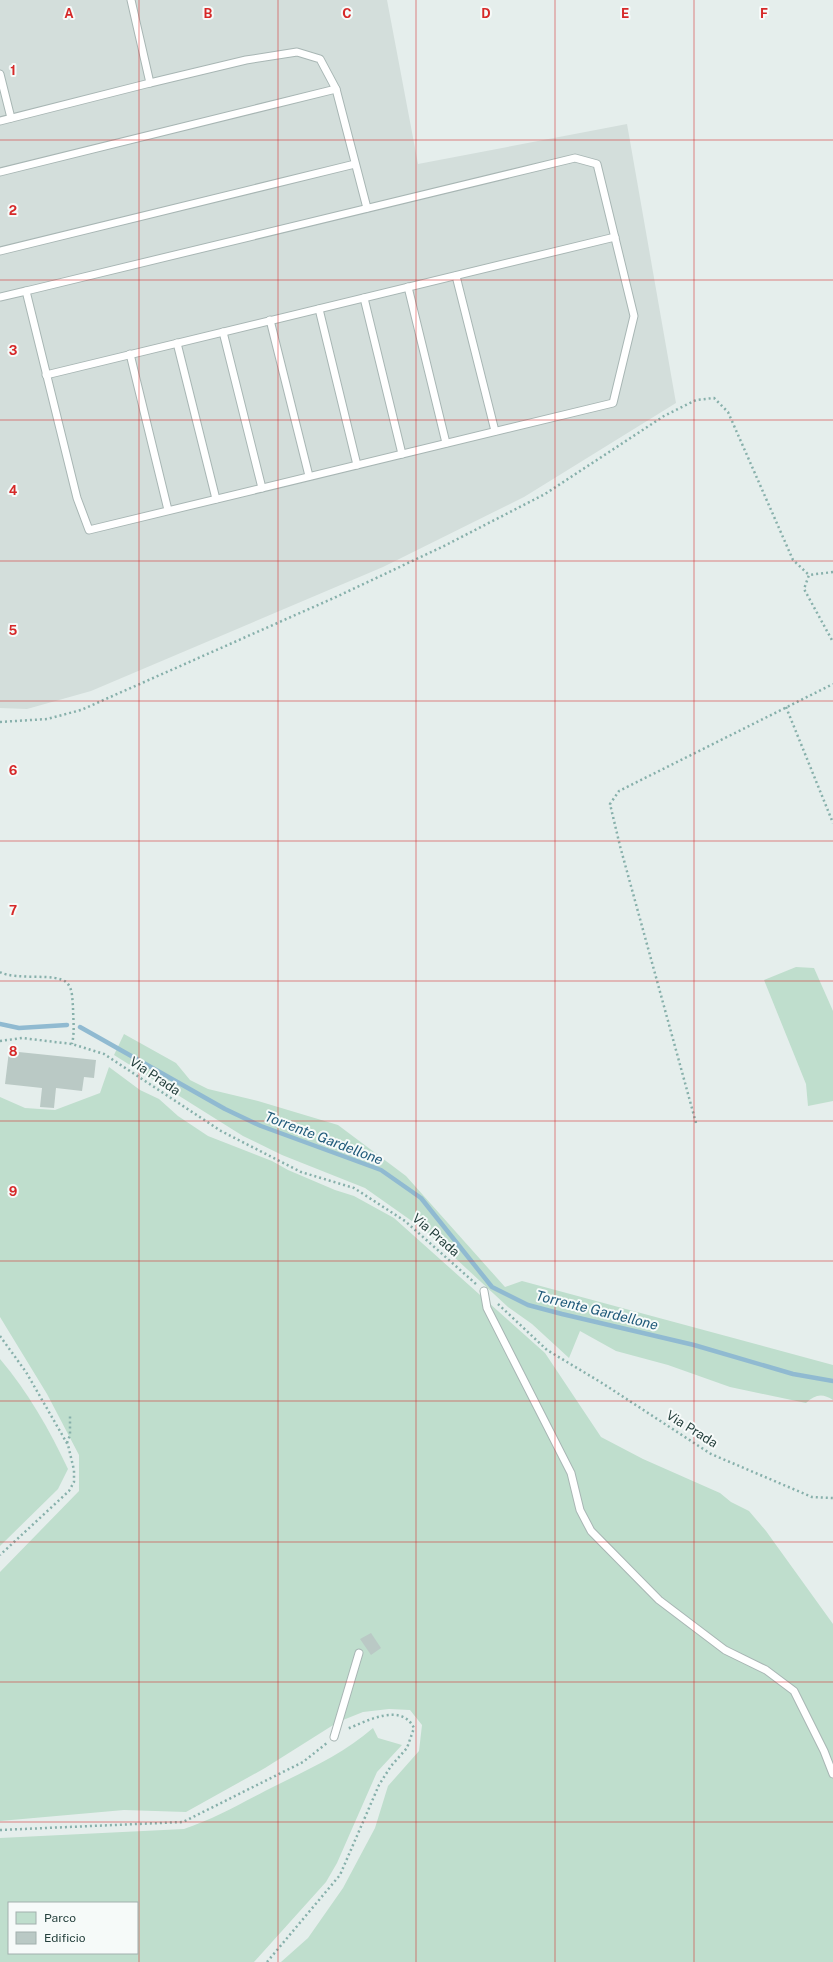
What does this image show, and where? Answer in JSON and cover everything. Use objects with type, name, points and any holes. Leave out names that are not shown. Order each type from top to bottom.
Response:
[{"type":"lane","points":[[131,0],[150,83]]},
{"type":"lane","points":[[0,121],[246,60],[297,52],[320,59],[336,88],[367,208]]},
{"type":"lane","points":[[0,74],[11,118]]},
{"type":"lane","points":[[0,172],[336,88]]},
{"type":"lane","points":[[0,298],[26,291],[575,158],[597,164],[634,316],[613,403],[89,530],[77,498],[26,291]]},
{"type":"lane","points":[[0,251],[355,164]]},
{"type":"lane","points":[[46,375],[615,237]]},
{"type":"lane","points":[[456,276],[495,431]]},
{"type":"lane","points":[[408,287],[446,443]]},
{"type":"lane","points":[[364,298],[402,454]]},
{"type":"lane","points":[[319,309],[357,465]]},
{"type":"lane","points":[[270,320],[309,476]]},
{"type":"lane","points":[[223,332],[262,488]]},
{"type":"lane","points":[[177,343],[216,499]]},
{"type":"lane","points":[[130,354],[168,510]]},
{"type":"lane","points":[[484,1291],[487,1308],[571,1473],[580,1510],[591,1532],[659,1600],[725,1650],[766,1670],[794,1692],[824,1751],[833,1774]]},
{"type":"lane","points":[[334,1737],[360,1654]]},
{"type":"path","points":[[0,722],[47,719],[82,710],[336,597],[444,546],[545,494],[664,416],[696,400],[714,398],[728,412],[793,560],[809,575]]},
{"type":"path","points":[[809,575],[833,572]]},
{"type":"path","points":[[809,575],[804,589],[833,642]]},
{"type":"path","points":[[696,1123],[620,846],[610,804],[619,791],[833,684]]},
{"type":"path","points":[[786,707],[833,823]]},
{"type":"path","points":[[0,972],[7,976],[62,979],[67,983],[72,997],[74,1034],[72,1044]]},
{"type":"path","name":"Via Prada","points":[[0,1040],[22,1038],[72,1044],[104,1054],[221,1131],[301,1172],[354,1188],[404,1221],[484,1291],[547,1350],[602,1383],[711,1454],[812,1497],[833,1498]]},
{"type":"path","points":[[0,1336],[26,1372],[67,1443],[74,1470],[74,1482],[69,1491],[0,1555]]},
{"type":"path","points":[[67,1443],[70,1435],[70,1415]]},
{"type":"path","points":[[0,1830],[183,1822],[303,1762],[339,1733],[365,1721],[388,1715],[403,1715],[411,1722],[414,1728],[407,1748],[391,1766],[378,1785],[340,1875],[267,1962]]},
{"type":"shaded area","points":[[0,0],[387,0],[418,164],[627,124],[676,403],[524,497],[383,567],[91,691],[27,709],[0,708]]},
{"type":"green space","points":[[796,967],[814,968],[833,1011],[833,1101],[808,1106],[806,1084],[764,980]]},
{"type":"green space","points":[[124,1034],[176,1063],[190,1080],[208,1089],[258,1101],[338,1125],[406,1176],[505,1287],[522,1281],[833,1365],[833,1400],[826,1396],[816,1396],[806,1403],[730,1387],[668,1365],[616,1351],[580,1331],[569,1358],[532,1324],[508,1307],[426,1231],[365,1188],[282,1155],[243,1136],[114,1055]]},
{"type":"green space","points":[[109,1067],[140,1090],[159,1099],[178,1116],[208,1136],[272,1161],[288,1170],[335,1190],[354,1196],[394,1218],[545,1353],[601,1437],[643,1459],[720,1493],[731,1502],[749,1511],[766,1531],[833,1624],[833,1962],[281,1962],[308,1938],[343,1888],[375,1828],[388,1786],[419,1751],[422,1725],[410,1710],[389,1709],[363,1712],[338,1722],[265,1768],[186,1812],[124,1810],[0,1821],[0,1572],[79,1491],[79,1455],[47,1394],[0,1317],[0,1097],[25,1108],[55,1110],[100,1093]]},
{"type":"green space","points":[[0,1359],[20,1384],[37,1411],[68,1469],[58,1489],[0,1546]]},
{"type":"green space","points":[[373,1728],[378,1738],[402,1745],[377,1772],[337,1863],[326,1882],[254,1962],[0,1962],[0,1838],[184,1829],[225,1812],[348,1747]]},
{"type":"building","points":[[9,1051],[96,1060],[94,1078],[84,1077],[82,1091],[56,1088],[54,1108],[40,1107],[42,1088],[5,1084]]},
{"type":"building","points":[[371,1633],[381,1648],[371,1655],[360,1639]]},
{"type":"waterway","name":"Torrente Gardellone","points":[[0,1024],[19,1028],[67,1025]]},
{"type":"waterway","name":"Torrente Gardellone","points":[[80,1027],[225,1109],[261,1126],[381,1170],[421,1198],[492,1287],[528,1305],[694,1345],[793,1374],[833,1381]]}]
